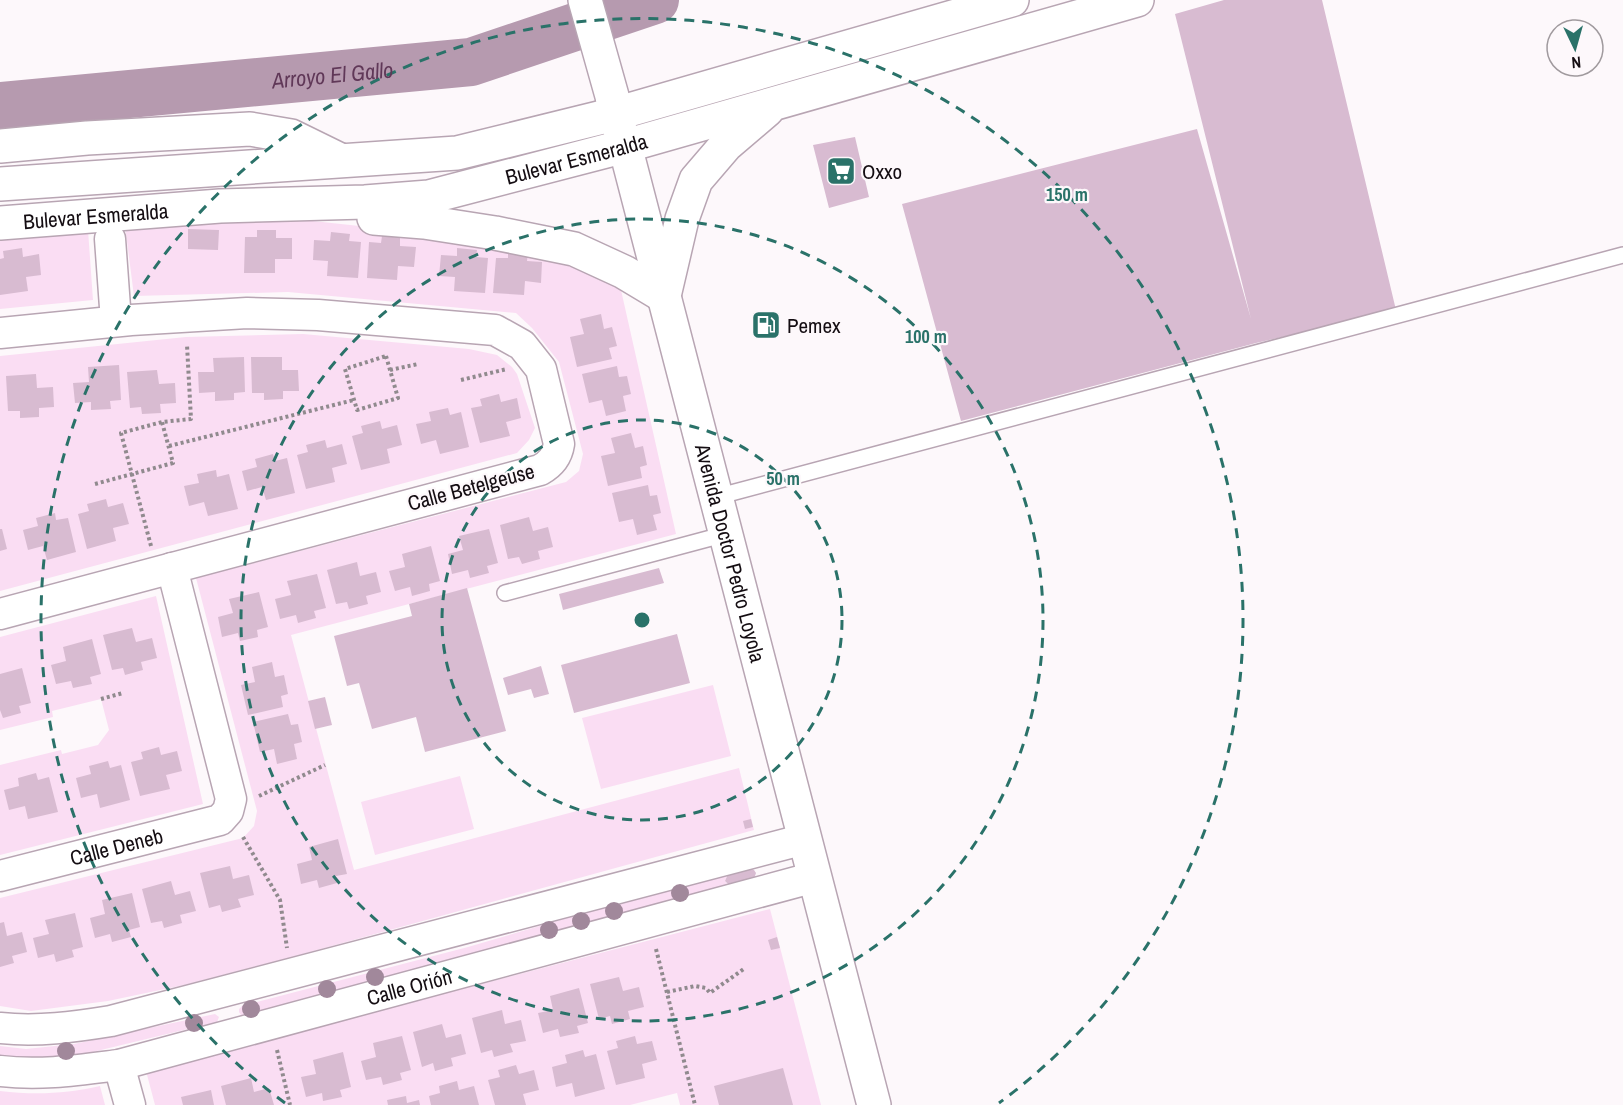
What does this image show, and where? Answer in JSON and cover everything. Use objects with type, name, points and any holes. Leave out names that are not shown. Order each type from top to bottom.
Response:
[{"type":"main road","name":"Avenida Doctor Pedro Loyola","points":[[585,0],[874,1105]]},
{"type":"main road","name":"Bulevar Esmeralda","points":[[0,184],[457,153],[614,105],[1012,0]]},
{"type":"main road","name":"Bulevar Esmeralda","points":[[0,223],[220,206],[365,202],[429,197],[625,146],[1137,0]]},
{"type":"main road","points":[[220,206],[424,222],[574,249],[624,272],[664,296],[682,219],[696,180],[726,145],[774,103]]},
{"type":"main road","points":[[0,146],[87,138],[250,129],[291,136],[342,160]]},
{"type":"street","points":[[110,239],[116,321]]},
{"type":"street","name":"Calle Betelgeuse","points":[[0,333],[116,321],[247,313],[318,315],[495,330],[522,345],[541,369],[559,444],[554,460],[528,473],[0,614]]},
{"type":"street","points":[[172,568],[231,799],[228,811]]},
{"type":"street","name":"Calle Deneb","points":[[0,876],[220,820],[228,811]]},
{"type":"street","name":"Calle Orión","points":[[0,1028],[35,1030],[111,1022],[805,839]]},
{"type":"street","name":"Calle Orión","points":[[0,1071],[64,1072],[119,1065],[815,877]]},
{"type":"street","points":[[221,993],[232,1035]]},
{"type":"street","points":[[119,1065],[130,1105]]},
{"type":"lane","points":[[716,497],[1623,255]]},
{"type":"lane","points":[[505,593],[726,534]]},
{"type":"path","points":[[172,568],[151,549],[122,433],[162,422],[191,419],[185,316]]},
{"type":"path","points":[[386,356],[390,370],[398,398],[357,410],[345,369],[386,356]]},
{"type":"path","points":[[461,380],[535,362]]},
{"type":"path","points":[[390,370],[418,363]]},
{"type":"path","points":[[169,446],[354,400]]},
{"type":"path","points":[[95,484],[173,463],[162,422]]},
{"type":"path","points":[[101,699],[123,693]]},
{"type":"path","points":[[291,974],[280,900],[228,811],[325,765]]},
{"type":"path","points":[[650,922],[695,1105]]},
{"type":"path","points":[[666,992],[695,986],[706,988],[710,993],[745,968]]},
{"type":"path","points":[[271,1024],[290,1105]]},
{"type":"shaded area","points":[[226,218],[313,221],[516,243],[575,261],[621,290],[676,534],[291,635],[354,870],[739,768],[754,830],[184,985],[108,1001],[31,1011],[0,1006],[0,898],[243,838],[254,826],[257,811],[196,578],[566,482],[579,471],[583,454],[559,362],[532,328],[516,313],[288,292],[134,296],[125,226]]},
{"type":"shaded area","points":[[88,230],[93,300],[0,309],[0,239]]},
{"type":"shaded area","points":[[303,334],[469,349],[497,355],[517,374],[535,428],[529,440],[517,453],[0,591],[0,356],[186,337]]},
{"type":"shaded area","points":[[156,596],[203,804],[0,855],[0,765],[61,750],[62,754],[98,745],[109,730],[101,699],[52,711],[53,717],[0,730],[0,637]]},
{"type":"shaded area","points":[[713,685],[731,756],[601,789],[582,718]]},
{"type":"shaded area","points":[[460,776],[474,829],[375,855],[361,802]]},
{"type":"shaded area","points":[[728,874],[725,881],[728,885],[733,885],[244,1015],[239,1012],[242,1006],[468,947],[665,889]]},
{"type":"shaded area","points":[[770,909],[821,1105],[680,1105],[677,1093],[630,1105],[155,1105],[146,1071]]},
{"type":"shaded area","points":[[215,1014],[219,1017],[217,1022],[76,1056],[28,1061],[0,1057],[0,1046],[26,1049],[74,1044]]},
{"type":"shaded area","points":[[100,1086],[105,1105],[0,1105],[0,1091],[50,1093]]},
{"type":"building","points":[[1224,0],[1322,0],[1396,310],[1256,343],[961,421],[902,204],[1197,129],[1251,319],[1175,14]]},
{"type":"building","name":"Oxxo","points":[[855,137],[869,197],[829,208],[813,145]]},
{"type":"building","points":[[188,229],[219,230],[218,250],[188,249]]},
{"type":"building","points":[[257,230],[276,230],[276,238],[292,238],[292,259],[275,259],[275,273],[244,273],[245,237],[257,237]]},
{"type":"building","points":[[331,232],[350,234],[349,241],[361,242],[358,278],[327,276],[328,261],[313,260],[314,240],[330,241]]},
{"type":"building","points":[[382,236],[400,237],[400,246],[416,247],[414,267],[398,266],[397,280],[367,278],[369,242],[381,243]]},
{"type":"building","points":[[22,248],[23,257],[39,254],[41,275],[26,277],[28,291],[0,295],[0,259],[4,258],[3,251]]},
{"type":"building","points":[[457,248],[477,250],[476,257],[488,258],[485,293],[454,291],[455,277],[439,276],[441,255],[457,256]]},
{"type":"building","points":[[508,251],[528,253],[527,261],[542,262],[541,283],[525,281],[524,295],[493,293],[496,258],[508,258]]},
{"type":"building","points":[[601,314],[604,329],[612,327],[617,346],[609,348],[612,359],[577,367],[570,337],[584,334],[580,319]]},
{"type":"building","points":[[244,357],[245,392],[234,393],[234,400],[215,401],[215,392],[199,393],[198,372],[214,372],[213,358]]},
{"type":"building","points":[[251,357],[282,357],[282,370],[298,370],[299,391],[283,391],[283,399],[264,400],[264,393],[252,393]]},
{"type":"building","points":[[119,365],[121,400],[110,401],[111,409],[91,410],[91,402],[75,403],[73,383],[89,382],[88,367]]},
{"type":"building","points":[[617,366],[619,377],[627,376],[631,394],[623,396],[626,411],[606,416],[602,400],[589,403],[582,374]]},
{"type":"building","points":[[157,370],[159,384],[175,383],[176,403],[160,404],[161,413],[142,414],[141,407],[130,408],[127,372]]},
{"type":"building","points":[[36,374],[37,388],[53,387],[54,407],[39,408],[39,417],[20,418],[20,411],[8,411],[6,376]]},
{"type":"building","points":[[499,394],[501,402],[517,398],[521,418],[506,422],[510,436],[480,443],[471,408],[482,406],[480,399]]},
{"type":"building","points":[[448,408],[450,415],[461,412],[469,447],[440,454],[436,440],[421,444],[416,424],[431,421],[429,412]]},
{"type":"building","points":[[380,421],[382,429],[397,425],[402,445],[387,449],[390,463],[361,470],[352,436],[363,433],[361,426]]},
{"type":"building","points":[[631,433],[635,448],[643,446],[647,465],[640,467],[642,478],[608,486],[601,456],[615,453],[611,438]]},
{"type":"building","points":[[325,440],[327,448],[342,444],[347,464],[332,468],[335,482],[306,489],[297,455],[308,452],[306,445]]},
{"type":"building","points":[[273,454],[275,461],[287,458],[295,493],[266,500],[262,487],[247,491],[242,471],[257,467],[255,459]]},
{"type":"building","points":[[216,470],[217,477],[229,474],[238,509],[208,516],[204,502],[189,506],[184,486],[199,483],[197,474]]},
{"type":"building","points":[[648,485],[650,496],[657,495],[661,513],[653,515],[657,530],[637,535],[633,519],[619,522],[612,493]]},
{"type":"building","points":[[106,499],[108,507],[123,503],[129,524],[113,528],[116,541],[87,549],[78,514],[89,511],[87,504]]},
{"type":"building","points":[[55,513],[56,520],[68,518],[76,552],[47,560],[43,546],[28,550],[23,530],[38,526],[36,518]]},
{"type":"building","points":[[529,517],[533,531],[548,527],[553,547],[538,551],[540,559],[522,564],[519,557],[508,559],[500,525]]},
{"type":"building","points":[[0,529],[2,529],[7,549],[0,551]]},
{"type":"building","points":[[489,529],[498,563],[487,566],[489,573],[470,578],[468,570],[452,574],[448,554],[463,550],[459,536]]},
{"type":"building","points":[[431,546],[440,581],[429,584],[430,591],[412,596],[410,587],[395,591],[389,571],[405,567],[402,554]]},
{"type":"building","points":[[357,562],[360,576],[376,572],[381,592],[366,596],[368,604],[349,609],[347,602],[336,604],[327,570]]},
{"type":"building","points":[[659,568],[664,583],[563,610],[559,594]]},
{"type":"building","points":[[317,574],[326,608],[314,611],[316,618],[298,623],[296,615],[280,619],[275,599],[291,595],[287,581]]},
{"type":"building","points":[[467,588],[506,731],[425,752],[416,717],[372,729],[359,683],[347,686],[334,636],[412,616],[409,604]]},
{"type":"building","points":[[259,592],[268,627],[257,630],[258,637],[240,641],[238,633],[222,637],[218,617],[233,613],[229,599]]},
{"type":"building","points":[[132,628],[136,642],[152,638],[157,658],[141,662],[143,670],[125,675],[123,668],[112,670],[103,635]]},
{"type":"building","points":[[677,634],[690,683],[574,713],[561,665]]},
{"type":"building","points":[[92,639],[101,674],[90,677],[92,684],[73,688],[71,681],[56,684],[51,665],[66,661],[63,647]]},
{"type":"building","points":[[272,662],[275,677],[284,675],[288,694],[281,696],[283,707],[248,715],[241,685],[255,682],[252,667]]},
{"type":"building","points":[[541,666],[549,694],[534,698],[531,689],[508,695],[503,678]]},
{"type":"building","points":[[22,668],[31,703],[19,706],[21,713],[3,718],[0,710],[0,674]]},
{"type":"building","points":[[325,697],[332,725],[315,729],[308,701]]},
{"type":"building","points":[[288,714],[291,725],[298,724],[302,742],[294,744],[297,759],[277,764],[274,749],[260,752],[253,722]]},
{"type":"building","points":[[159,747],[161,755],[177,751],[182,771],[166,775],[170,789],[140,796],[131,762],[143,759],[141,752]]},
{"type":"building","points":[[108,761],[110,768],[121,765],[130,800],[100,808],[97,794],[81,798],[76,778],[91,774],[89,766]]},
{"type":"building","points":[[36,773],[38,780],[49,777],[58,812],[28,819],[25,806],[9,810],[4,790],[19,786],[18,778]]},
{"type":"building","points":[[751,819],[753,827],[745,829],[743,821]]},
{"type":"building","points":[[338,839],[347,874],[336,876],[337,883],[319,888],[317,880],[301,884],[297,864],[312,860],[309,847]]},
{"type":"building","points":[[230,866],[233,879],[249,875],[254,895],[238,899],[241,907],[222,912],[220,905],[209,908],[200,873]]},
{"type":"building","points":[[750,868],[756,873],[754,879],[729,885],[725,881],[728,874]]},
{"type":"building","points":[[171,881],[175,895],[190,891],[196,911],[180,915],[182,923],[164,928],[162,921],[151,923],[142,889]]},
{"type":"building","points":[[132,893],[140,927],[129,930],[131,937],[112,942],[110,934],[95,938],[90,918],[105,914],[102,900]]},
{"type":"building","points":[[75,913],[83,947],[72,950],[74,957],[56,962],[54,954],[38,958],[33,938],[49,934],[45,920]]},
{"type":"building","points":[[4,922],[7,936],[22,932],[27,952],[12,956],[14,963],[0,967],[0,923]]},
{"type":"building","points":[[777,937],[780,948],[771,950],[768,940]]},
{"type":"building","points":[[619,977],[623,991],[639,987],[644,1007],[628,1011],[630,1019],[612,1024],[610,1016],[599,1019],[590,984]]},
{"type":"building","points":[[579,988],[588,1023],[577,1026],[579,1033],[560,1037],[558,1029],[543,1033],[538,1013],[553,1010],[550,996]]},
{"type":"building","points":[[502,1010],[505,1024],[521,1020],[526,1041],[510,1044],[513,1052],[494,1057],[492,1050],[481,1053],[472,1018]]},
{"type":"building","points":[[442,1024],[446,1038],[461,1034],[466,1054],[451,1058],[453,1066],[435,1071],[433,1063],[422,1067],[413,1032]]},
{"type":"building","points":[[402,1036],[411,1070],[400,1073],[402,1080],[383,1085],[381,1077],[366,1080],[361,1061],[376,1057],[373,1043]]},
{"type":"building","points":[[635,1036],[637,1044],[652,1041],[657,1060],[642,1064],[645,1078],[616,1085],[607,1051],[618,1048],[616,1041]]},
{"type":"building","points":[[583,1050],[585,1057],[596,1054],[605,1089],[575,1097],[572,1083],[556,1087],[552,1067],[567,1063],[565,1055]]},
{"type":"building","points":[[343,1052],[351,1087],[340,1090],[342,1097],[323,1101],[322,1093],[306,1097],[301,1077],[316,1074],[313,1060]]},
{"type":"building","points":[[516,1065],[519,1074],[534,1070],[539,1090],[523,1094],[526,1105],[495,1105],[488,1080],[500,1077],[498,1070]]},
{"type":"building","points":[[783,1068],[793,1105],[719,1105],[714,1086]]},
{"type":"building","points":[[251,1078],[254,1092],[269,1088],[274,1105],[226,1105],[221,1086]]},
{"type":"building","points":[[457,1081],[459,1090],[474,1086],[479,1105],[431,1105],[429,1096],[440,1093],[439,1086]]},
{"type":"building","points":[[211,1090],[214,1105],[183,1105],[181,1097]]},
{"type":"building","points":[[406,1096],[407,1103],[419,1100],[420,1105],[388,1105],[387,1100]]},
{"type":"waterway","name":"Arroyo El Gallo","points":[[0,106],[471,62],[655,0]]},
{"type":"place","name":"Oxxo","points":[[841,171]]},
{"type":"place","name":"Pemex","points":[[766,325]]}]
